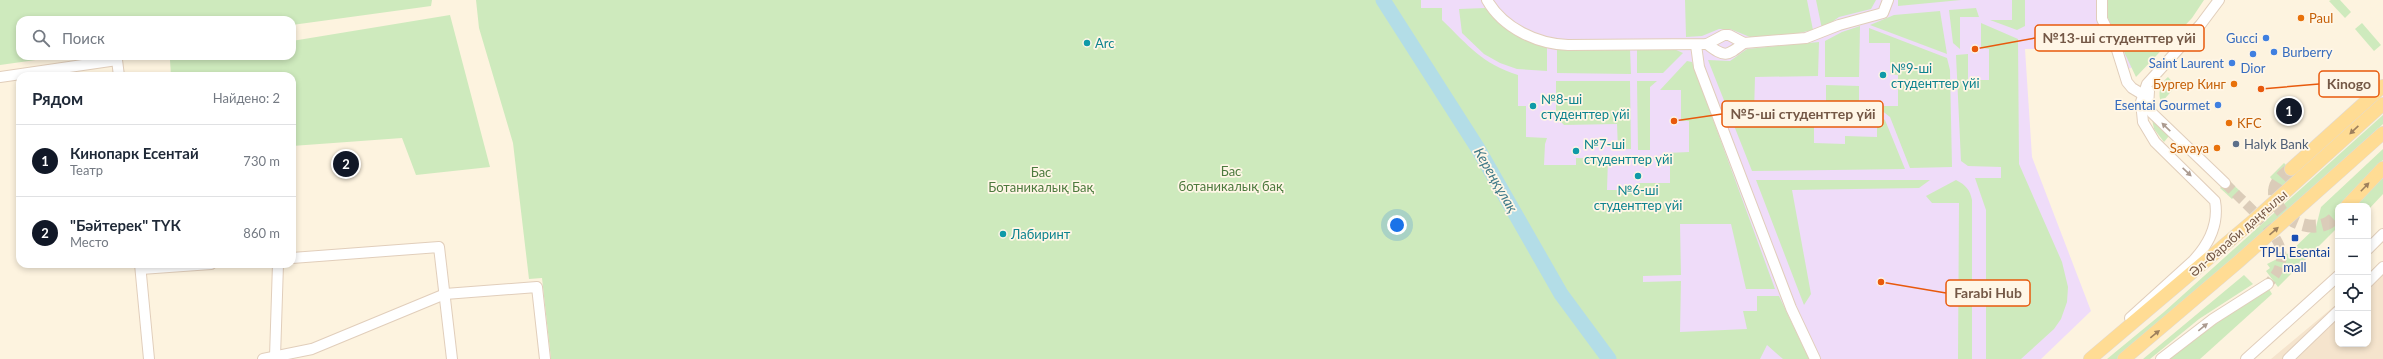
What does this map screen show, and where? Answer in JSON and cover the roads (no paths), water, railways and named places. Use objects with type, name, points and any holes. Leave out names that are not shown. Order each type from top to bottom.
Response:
[{"type":"main road","points":[[2291,169],[2383,86]]},
{"type":"main road","name":"Әл-Фараби даңғылы","points":[[2089,359],[2254,220],[2383,104]]},
{"type":"main road","name":"Әл-Фараби даңғылы","points":[[2124,359],[2232,268],[2383,133]]},
{"type":"main road","points":[[2350,203],[2383,168]]},
{"type":"street","points":[[1487,0],[1495,12],[1513,27],[1537,40],[1552,45],[1696,45],[1707,44],[1724,35],[1729,35],[1744,43],[1806,38],[1820,34],[1839,24],[1883,12],[1888,0]]},
{"type":"street","points":[[2102,0],[2102,19],[2117,50],[2127,82],[2132,88],[2142,94]]},
{"type":"street","points":[[2089,359],[2140,308],[2193,261],[2201,252],[2214,228],[2216,206],[2211,195],[2155,142],[2143,122],[2142,94],[2147,84],[2219,0]]},
{"type":"street","points":[[1707,44],[1720,54],[1725,55],[1730,54],[1744,43]]},
{"type":"street","points":[[1696,45],[1699,67],[1791,308],[1815,359]]},
{"type":"street","points":[[35,72],[118,60],[119,72]]},
{"type":"street","points":[[2157,74],[2147,99],[2148,107],[2152,113],[2225,183]]},
{"type":"street","points":[[0,77],[16,75]]},
{"type":"street","points":[[2143,122],[2152,113]]},
{"type":"street","points":[[2371,246],[2383,234]]},
{"type":"street","points":[[296,258],[439,247],[452,359]]},
{"type":"street","points":[[2371,279],[2383,267]]},
{"type":"street","points":[[140,268],[149,359]]},
{"type":"street","points":[[274,357],[278,268]]},
{"type":"street","points":[[2246,359],[2335,279]]},
{"type":"street","points":[[2162,359],[2213,319],[2268,284]]},
{"type":"street","points":[[263,359],[312,349],[445,294],[537,287],[545,359]]},
{"type":"street","points":[[2288,359],[2335,314]]},
{"type":"waterway","name":"Кереңқұлақ","points":[[1383,0],[1477,147],[1561,294],[1609,359]]},
{"type":"tunnel","points":[[2291,169],[2279,180],[2275,188],[2275,198],[2278,206],[2284,214],[2291,220],[2310,226],[2319,226],[2328,223],[2335,218]]},
{"type":"tunnel","points":[[2225,183],[2266,225],[2278,243],[2281,251],[2281,261],[2277,273],[2268,284]]},
{"type":"place","name":"Paul","points":[[2301,18]]},
{"type":"place","name":"Gucci","points":[[2266,38]]},
{"type":"place","name":"Arc","points":[[1087,43]]},
{"type":"place","name":"№13-ші студенттер үйі","points":[[1975,49]]},
{"type":"place","name":"Burberry","points":[[2274,52]]},
{"type":"place","name":"Dior","points":[[2253,54]]},
{"type":"place","name":"Saint Laurent","points":[[2232,63]]},
{"type":"place","name":"№9-ші студенттер үйі","points":[[1883,75]]},
{"type":"place","name":"Бургер Кинг","points":[[2234,84]]},
{"type":"place","name":"Kinogo","points":[[2261,89]]},
{"type":"place","name":"Esentai Gourmet","points":[[2218,105]]},
{"type":"place","name":"№8-ші студенттер үйі","points":[[1533,106]]},
{"type":"place","name":"Кинопарк Есентай","points":[[2289,111]]},
{"type":"place","name":"№5-ші студенттер үйі","points":[[1674,121]]},
{"type":"place","name":"KFC","points":[[2229,123]]},
{"type":"place","name":"Halyk Bank","points":[[2236,144]]},
{"type":"place","name":"Savaya","points":[[2217,148]]},
{"type":"place","name":"№7-ші студенттер үйі","points":[[1576,151]]},
{"type":"place","name":"\"Бәйтерек\" ТҮК","points":[[346,164]]},
{"type":"place","name":"№6-ші студенттер үйі","points":[[1638,176]]},
{"type":"place","name":"Лабиринт","points":[[1003,234]]},
{"type":"place","name":"ТРЦ Esentai mall","points":[[2295,238]]},
{"type":"place","name":"Farabi Hub","points":[[1881,282]]},
{"type":"park label","name":"Бас ботаникалық бақ","points":[[1231,178]]},
{"type":"park label","name":"Бас Ботаникалық Бақ","points":[[1041,180]]}]
